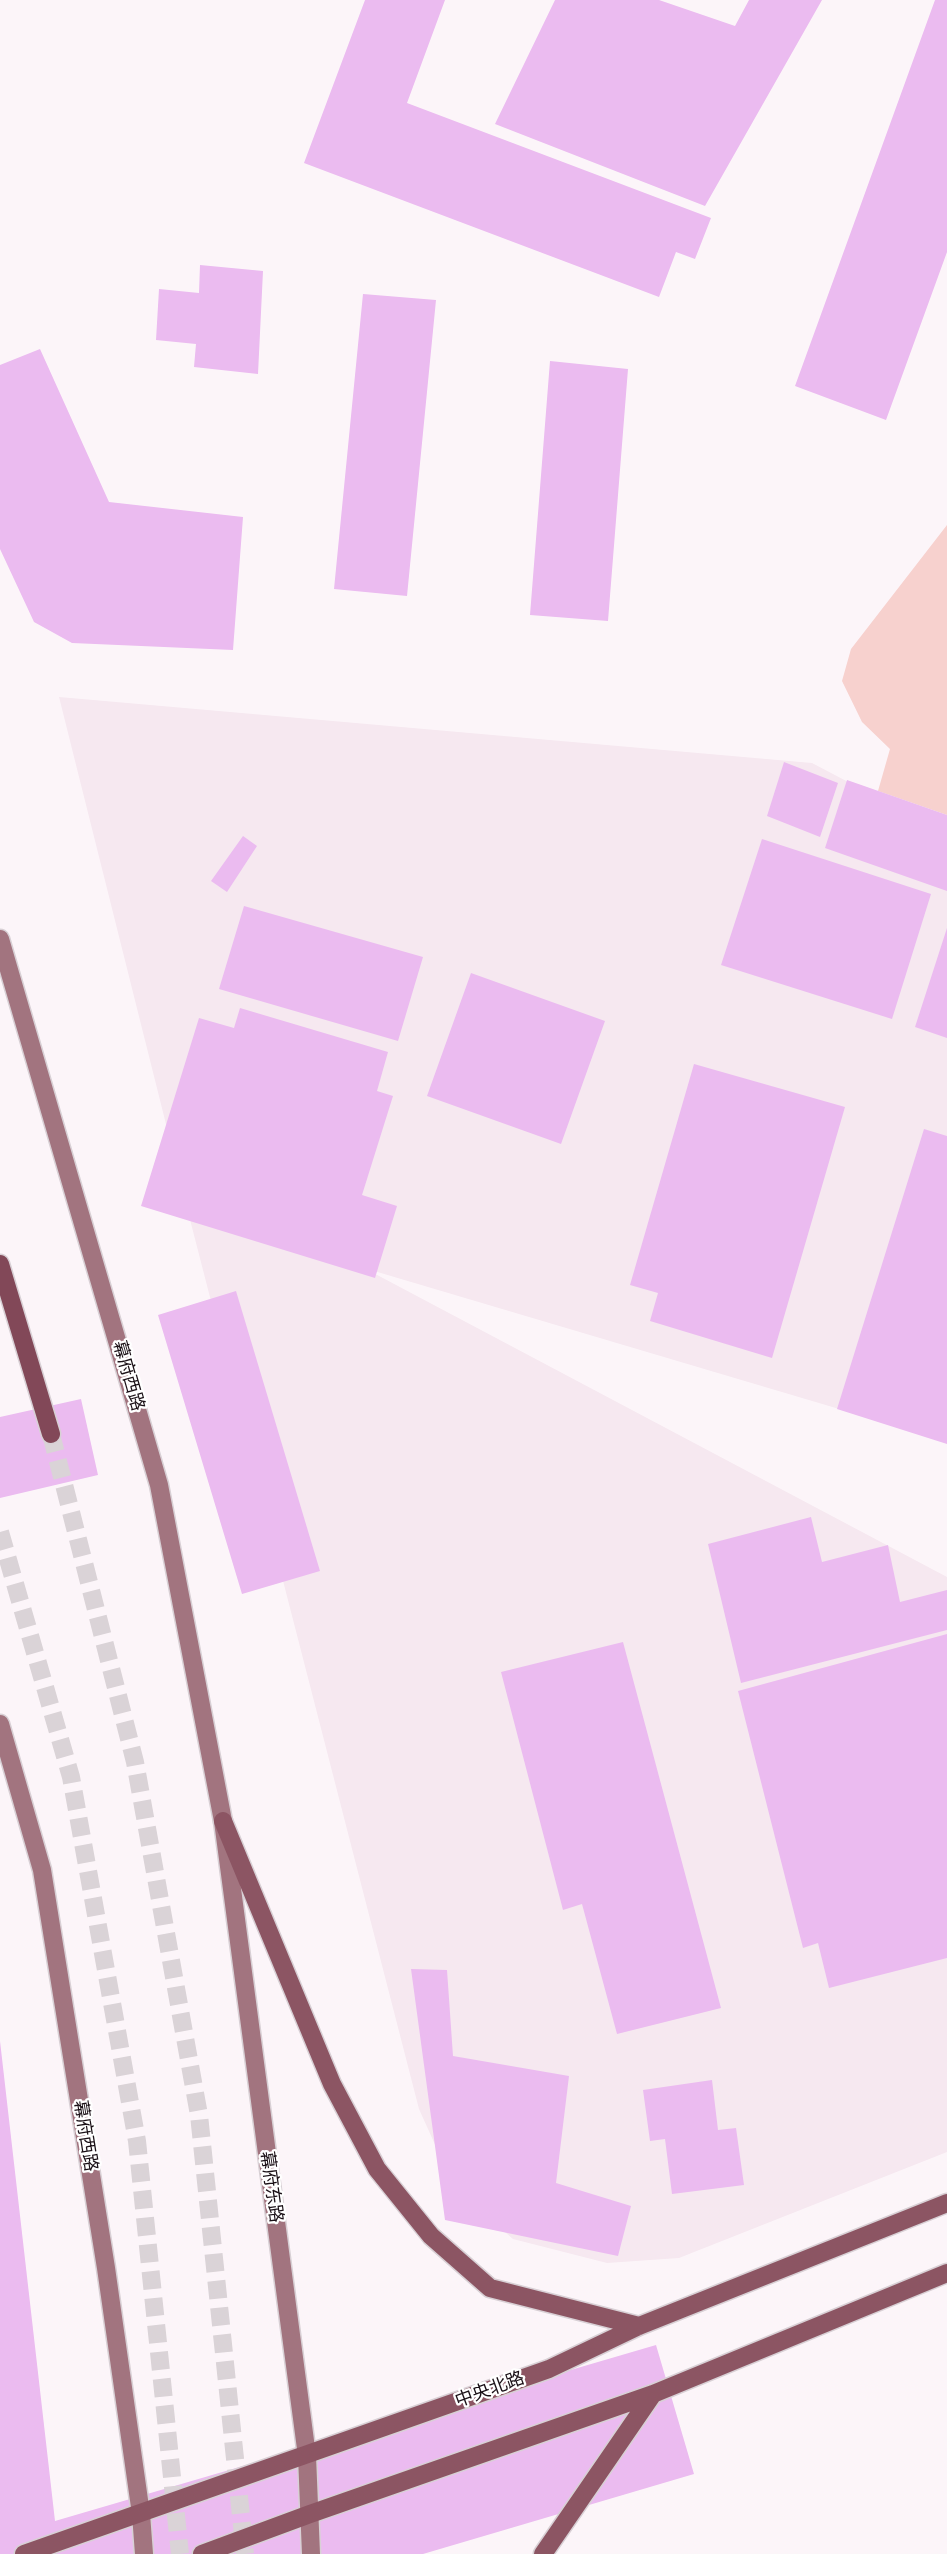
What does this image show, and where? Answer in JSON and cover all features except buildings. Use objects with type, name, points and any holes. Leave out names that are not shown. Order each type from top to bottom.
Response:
[{"type":"highway","points":[[0,1264],[51,1434]]},
{"type":"main road","name":"幕府西路","points":[[0,939],[159,1485],[223,1821]]},
{"type":"main road","name":"幕府西路","points":[[0,1724],[42,1870],[106,2268],[141,2514],[144,2554]]},
{"type":"main road","points":[[223,1821],[332,2084],[377,2169],[431,2236],[490,2288],[639,2326]]},
{"type":"main road","name":"幕府东路","points":[[223,1821],[307,2456],[311,2554]]},
{"type":"main road","name":"中央北路","points":[[24,2554],[307,2456],[549,2368],[639,2326],[947,2203]]},
{"type":"main road","points":[[202,2554],[653,2394],[947,2273]]},
{"type":"main road","points":[[543,2554],[653,2394]]},
{"type":"shaded area","points":[[947,525],[947,815],[878,791],[890,749],[862,722],[842,681],[851,649]]},
{"type":"shaded area","points":[[59,697],[812,763],[913,816],[947,825],[947,1441],[364,1268],[947,1577],[947,2152],[679,2258],[607,2263],[513,2239],[455,2189],[419,2109],[186,1204]]},
{"type":"tunnel","points":[[51,1434],[135,1762],[199,2115],[245,2554]]},
{"type":"tunnel","points":[[0,1532],[71,1777],[137,2141],[180,2554]]}]
